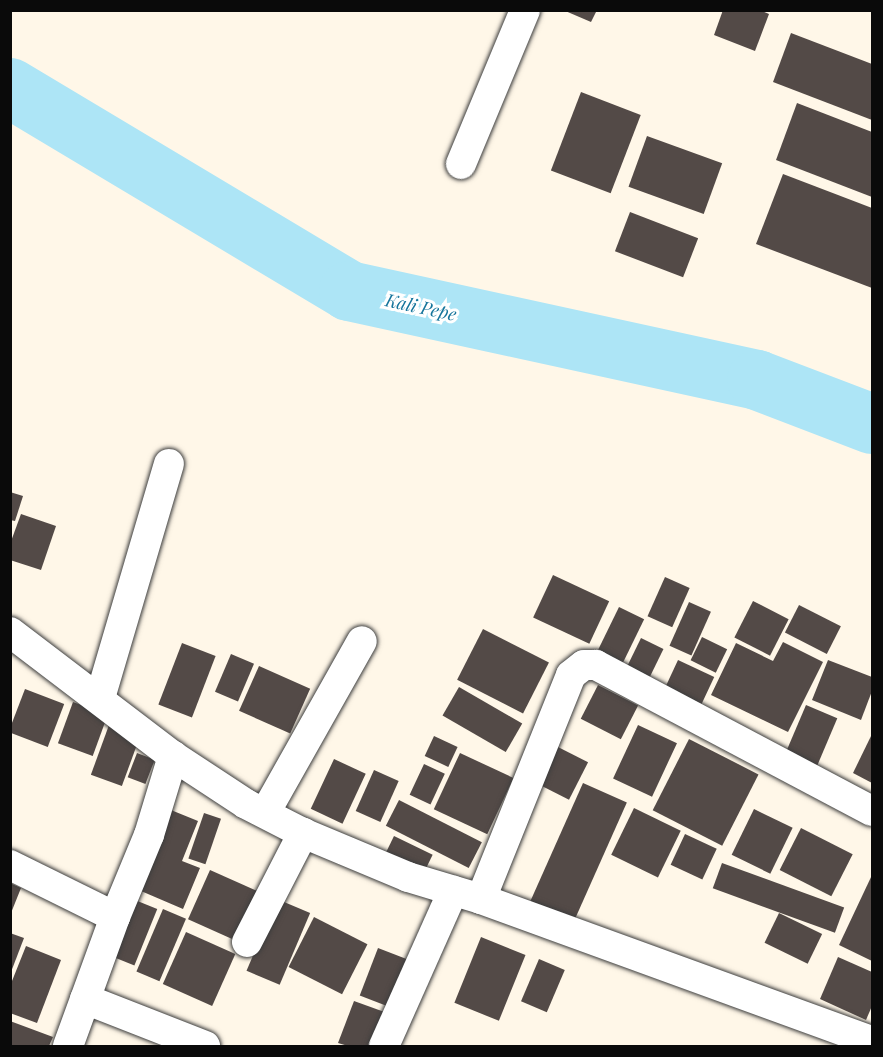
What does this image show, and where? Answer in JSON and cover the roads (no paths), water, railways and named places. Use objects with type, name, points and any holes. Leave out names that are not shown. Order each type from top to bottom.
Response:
[{"type":"street","points":[[461,164],[525,10]]},
{"type":"street","points":[[100,698],[169,464]]},
{"type":"street","points":[[10,632],[100,698],[173,756],[265,813],[303,833],[408,878],[481,900],[872,1044]]},
{"type":"street","points":[[265,813],[362,641]]},
{"type":"street","points":[[481,900],[571,675],[584,665],[596,665],[873,811]]},
{"type":"street","points":[[68,1047],[115,917],[149,835],[173,756]]},
{"type":"street","points":[[247,942],[303,833]]},
{"type":"street","points":[[10,865],[115,917]]},
{"type":"street","points":[[384,1047],[453,891]]},
{"type":"street","points":[[85,999],[205,1047]]},
{"type":"waterway","name":"Kali Pepe","points":[[10,88],[349,291],[757,380],[872,424]]}]
